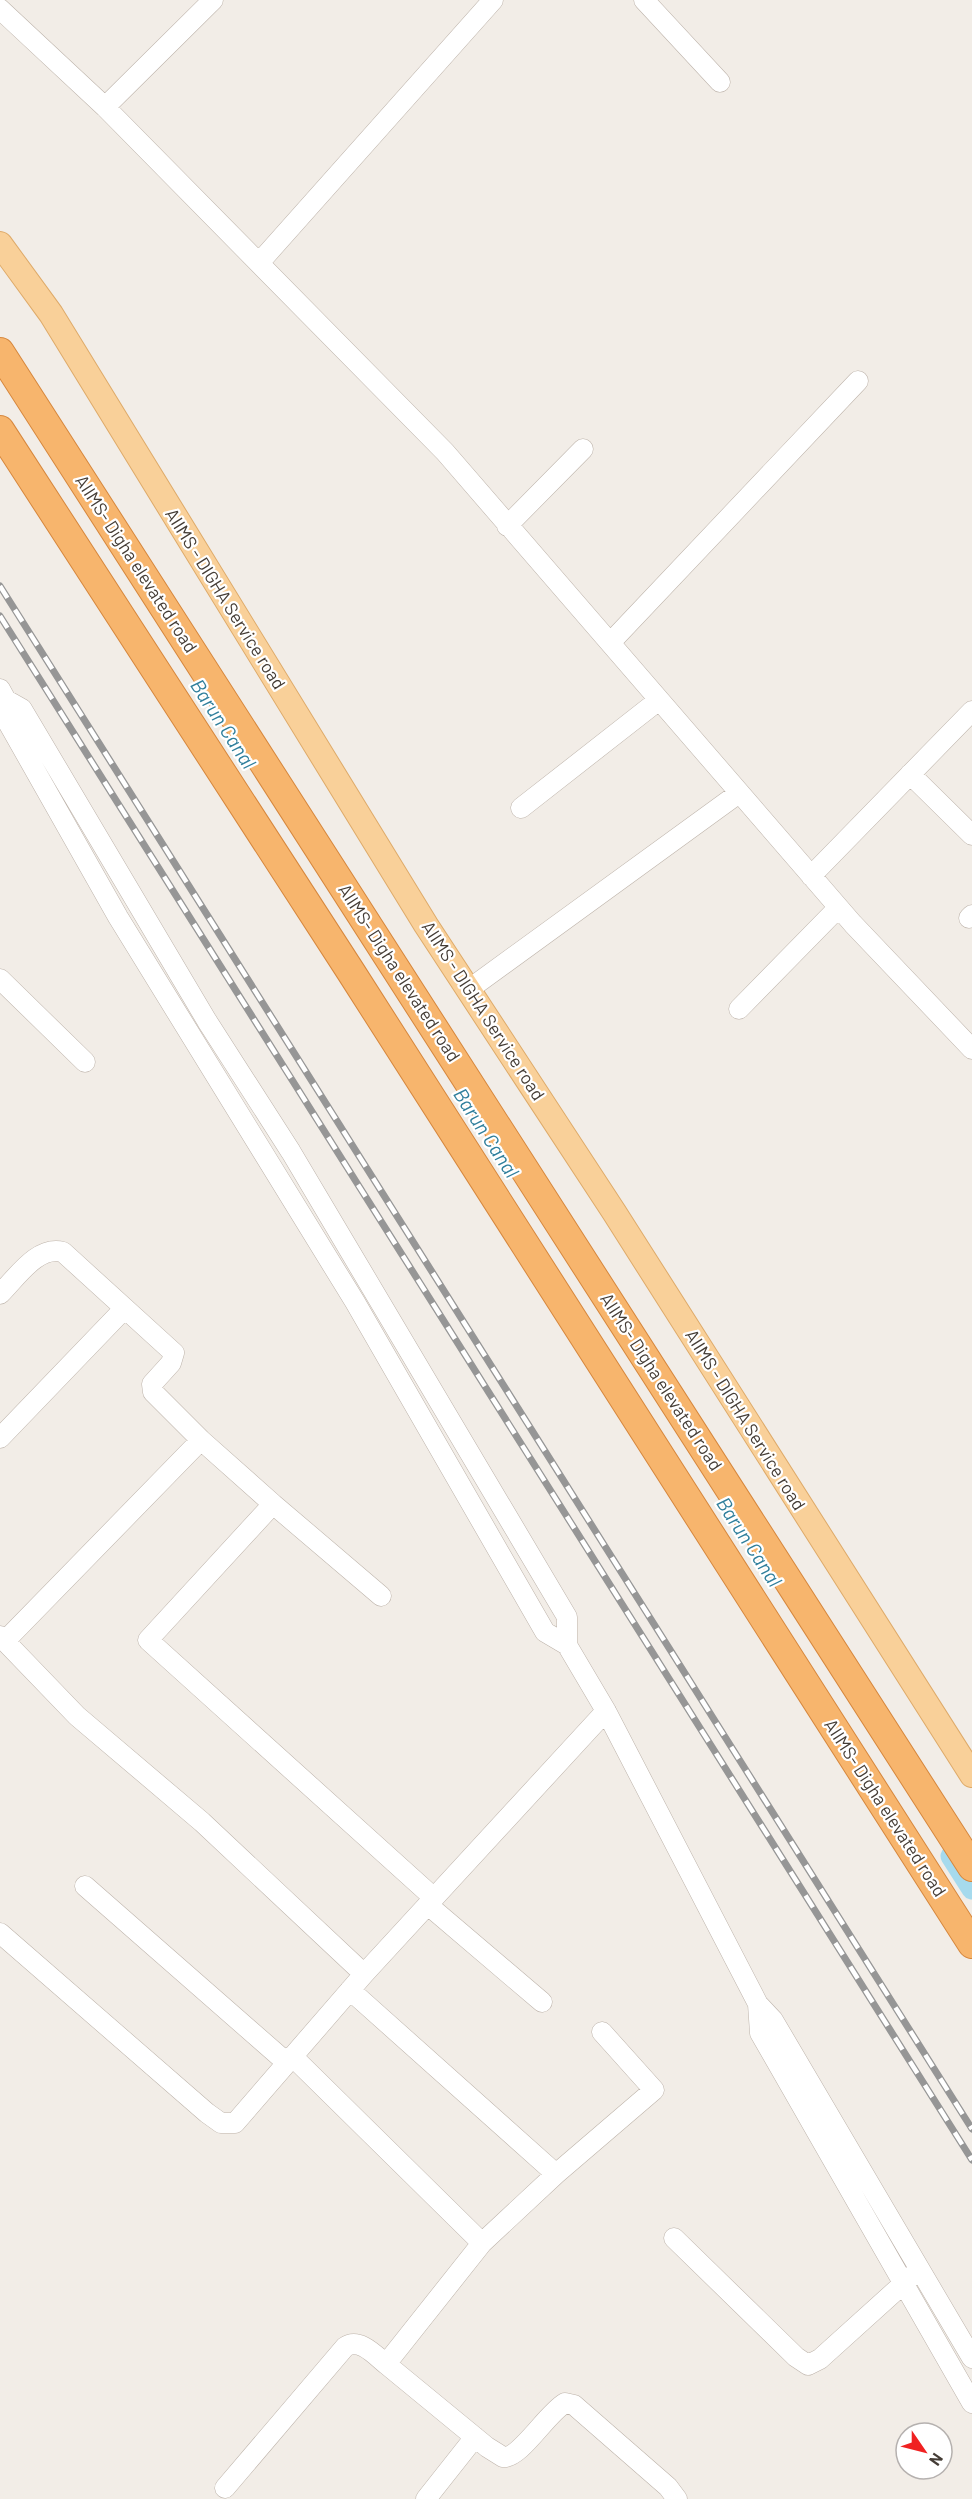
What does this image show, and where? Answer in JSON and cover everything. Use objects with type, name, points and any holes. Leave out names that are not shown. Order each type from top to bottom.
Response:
[{"type":"highway","name":"AIIMS- Digha elevated road","points":[[0,352],[972,1867]]},
{"type":"highway","name":"AIIMS- Digha elevated road","points":[[0,430],[357,982],[972,1944]]},
{"type":"main road","name":"AIIMS - DIGHA Service road","points":[[0,244],[51,314],[420,915],[614,1212],[972,1775]]},
{"type":"street","points":[[105,107],[213,0]]},
{"type":"street","points":[[259,264],[493,0]]},
{"type":"street","points":[[644,0],[720,82]]},
{"type":"street","points":[[0,9],[105,107],[445,452],[838,908],[972,1049]]},
{"type":"street","points":[[610,643],[858,381]]},
{"type":"street","points":[[507,526],[583,449]]},
{"type":"street","points":[[3,695],[22,709],[207,1021],[291,1152],[567,1617],[567,1645],[606,1711],[758,2004],[773,2020],[972,2358]]},
{"type":"street","points":[[521,808],[659,700]]},
{"type":"street","points":[[811,876],[972,711]]},
{"type":"street","points":[[910,774],[972,835]]},
{"type":"street","points":[[468,990],[739,794]]},
{"type":"street","points":[[739,1009],[838,908]]},
{"type":"street","points":[[0,979],[85,1062]]},
{"type":"street","points":[[0,1294],[37,1257],[54,1250],[72,1258],[124,1309],[174,1353],[171,1363],[152,1384],[153,1392],[201,1440],[381,1596]]},
{"type":"street","points":[[0,1438],[124,1309]]},
{"type":"street","points":[[201,1440],[2,1639],[77,1716],[202,1821],[364,1974]]},
{"type":"street","points":[[273,1504],[148,1640],[542,2001]]},
{"type":"street","points":[[0,1933],[207,2113],[221,2123],[235,2123],[242,2118],[289,2059],[364,1974],[606,1711]]},
{"type":"street","points":[[85,1886],[289,2059],[482,2243]]},
{"type":"street","points":[[350,1990],[556,2174]]},
{"type":"street","points":[[758,2004],[760,2033],[972,2403]]},
{"type":"street","points":[[386,2364],[482,2243],[556,2174],[654,2090],[602,2032]]},
{"type":"street","points":[[674,2238],[796,2357],[808,2365],[816,2362],[920,2270]]},
{"type":"street","points":[[225,2488],[350,2343],[358,2344],[386,2364],[498,2455],[508,2458],[518,2451],[554,2410],[565,2403],[570,2403],[581,2409],[675,2493],[676,2499]]},
{"type":"street","points":[[426,2499],[475,2437]]},
{"type":"waterway","name":"Barun Canal","points":[[951,1856],[972,1889]]},
{"type":"railway","points":[[0,586],[972,2129]]},
{"type":"railway","points":[[0,616],[972,2160]]}]
